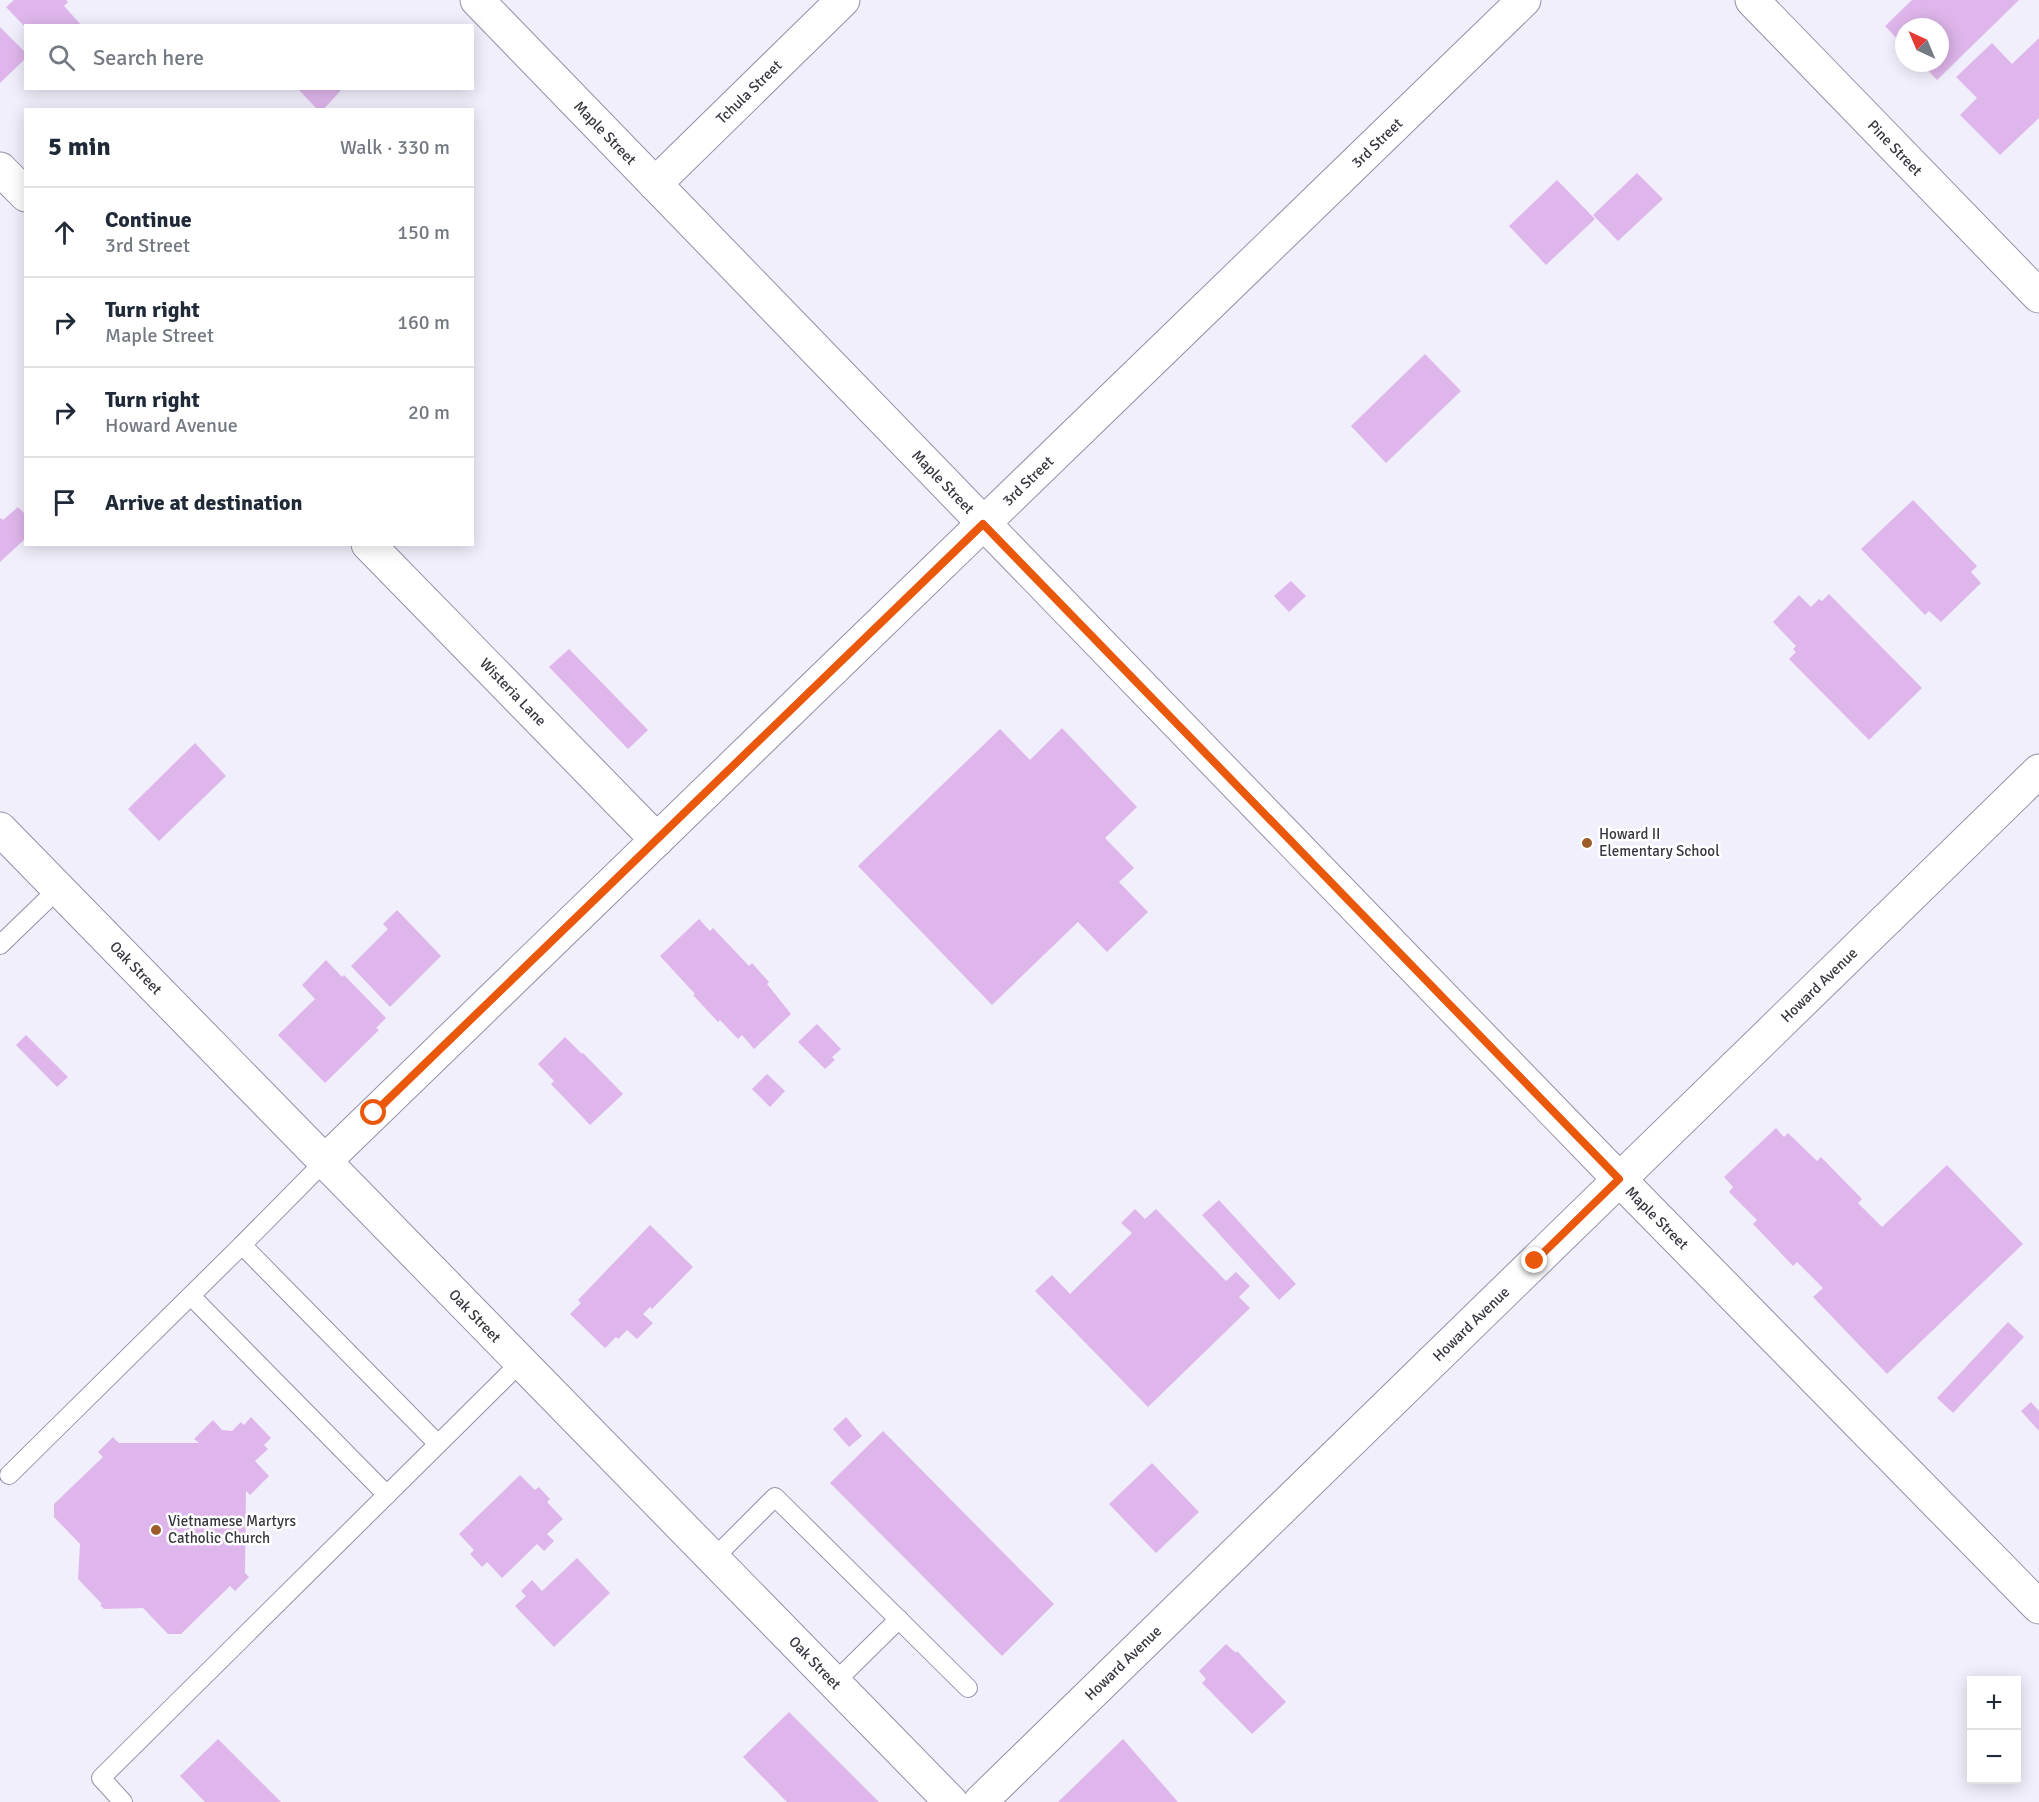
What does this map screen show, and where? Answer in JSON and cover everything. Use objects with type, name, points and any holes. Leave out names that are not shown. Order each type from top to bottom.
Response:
[{"type":"street","name":"Maple Street","points":[[477,0],[1619,1179],[2039,1607]]},
{"type":"street","name":"Tchula Street","points":[[655,184],[843,0]]},
{"type":"street","name":"3rd Street","points":[[324,1162],[1524,0]]},
{"type":"street","name":"Pine Street","points":[[1752,0],[2039,296]]},
{"type":"street","points":[[0,169],[24,193]]},
{"type":"street","name":"Wisteria Lane","points":[[370,546],[657,840]]},
{"type":"street","name":"Howard Avenue","points":[[980,1802],[2039,771]]},
{"type":"street","name":"Oak Street","points":[[0,829],[951,1802]]},
{"type":"lane","points":[[0,945],[58,889]]},
{"type":"lane","points":[[9,1475],[324,1162]]},
{"type":"lane","points":[[242,1245],[438,1444]]},
{"type":"lane","points":[[191,1296],[387,1495]]},
{"type":"lane","points":[[123,1802],[101,1778],[521,1362]]},
{"type":"lane","points":[[713,1559],[775,1497],[968,1688]]},
{"type":"lane","points":[[835,1682],[898,1619]]},
{"type":"building","points":[[14,0],[66,0],[68,2],[64,6],[80,24],[24,24],[24,26],[6,7]]},
{"type":"building","points":[[1912,0],[2019,0],[1949,68],[1949,18],[1895,18],[1895,37],[1885,26]]},
{"type":"building","points":[[0,27],[24,51],[24,60],[0,83]]},
{"type":"building","points":[[2039,38],[2039,118],[2000,155],[1960,115],[1977,98],[1956,77],[1992,43],[2012,64]]},
{"type":"building","points":[[1929,72],[1945,72],[1937,80]]},
{"type":"building","points":[[299,90],[341,90],[325,108],[316,108]]},
{"type":"building","points":[[1637,173],[1663,199],[1618,241],[1593,215]]},
{"type":"building","points":[[1557,180],[1595,219],[1546,265],[1509,226]]},
{"type":"building","points":[[1425,354],[1461,391],[1386,463],[1351,426]]},
{"type":"building","points":[[1913,500],[1977,566],[1971,572],[1981,583],[1941,622],[1929,611],[1925,615],[1861,549]]},
{"type":"building","points":[[18,507],[24,513],[24,540],[0,562],[0,519],[3,520]]},
{"type":"building","points":[[1291,581],[1306,596],[1289,612],[1274,596]]},
{"type":"building","points":[[1829,594],[1922,688],[1869,740],[1789,659],[1796,652],[1793,649],[1796,646],[1773,622],[1799,595],[1811,607],[1819,599],[1822,601]]},
{"type":"building","points":[[569,649],[648,730],[628,749],[549,667]]},
{"type":"building","points":[[1062,728],[1137,807],[1105,838],[1134,868],[1119,882],[1148,912],[1107,952],[1078,922],[992,1005],[858,866],[1000,729],[1030,760]]},
{"type":"building","points":[[195,743],[226,776],[159,841],[128,809]]},
{"type":"building","points":[[397,910],[441,956],[390,1007],[351,966],[388,929],[383,924]]},
{"type":"building","points":[[699,919],[710,931],[713,928],[749,966],[752,963],[769,982],[767,984],[791,1014],[754,1049],[742,1035],[738,1039],[720,1020],[718,1022],[660,956]]},
{"type":"building","points":[[326,960],[386,1018],[376,1028],[379,1030],[325,1083],[278,1035],[315,999],[302,985]]},
{"type":"building","points":[[817,1024],[841,1049],[832,1057],[835,1060],[825,1069],[798,1042]]},
{"type":"building","points":[[26,1035],[68,1077],[57,1087],[16,1045]]},
{"type":"building","points":[[565,1037],[623,1094],[590,1125],[551,1084],[554,1081],[538,1064]]},
{"type":"building","points":[[767,1074],[785,1091],[770,1107],[752,1089]]},
{"type":"building","points":[[1776,1128],[1784,1137],[1788,1133],[1817,1161],[1821,1157],[1862,1199],[1858,1203],[1882,1227],[1947,1165],[2023,1244],[1887,1374],[1813,1297],[1823,1288],[1797,1262],[1793,1266],[1753,1224],[1757,1220],[1729,1192],[1733,1187],[1724,1177]]},
{"type":"building","points":[[1219,1200],[1296,1284],[1279,1300],[1202,1215]]},
{"type":"building","points":[[1135,1209],[1145,1219],[1156,1209],[1226,1281],[1236,1272],[1250,1286],[1239,1297],[1250,1308],[1148,1407],[1035,1291],[1052,1275],[1070,1294],[1132,1233],[1121,1223]]},
{"type":"building","points":[[650,1225],[693,1267],[652,1309],[650,1307],[643,1314],[653,1323],[637,1339],[627,1330],[605,1348],[570,1314],[581,1303],[578,1300]]},
{"type":"building","points":[[2008,1322],[2024,1337],[1953,1413],[1937,1398]]},
{"type":"building","points":[[2031,1402],[2039,1411],[2039,1431],[2021,1411]]},
{"type":"building","name":"Vietnamese Martyrs Catholic Church","points":[[251,1417],[271,1438],[264,1445],[268,1449],[255,1461],[269,1476],[250,1495],[246,1491],[245,1573],[249,1577],[235,1591],[230,1586],[181,1634],[168,1634],[143,1608],[104,1609],[78,1579],[80,1544],[54,1517],[54,1504],[103,1457],[98,1452],[113,1437],[119,1443],[199,1443],[194,1439],[213,1420],[222,1430],[232,1431],[241,1422],[244,1425]]},
{"type":"building","points":[[846,1417],[862,1436],[849,1447],[833,1429]]},
{"type":"building","points":[[883,1431],[1054,1604],[1002,1656],[830,1483]]},
{"type":"building","points":[[1152,1463],[1199,1512],[1156,1553],[1109,1504]]},
{"type":"building","points":[[520,1475],[535,1490],[539,1487],[550,1499],[547,1502],[563,1519],[547,1534],[554,1541],[544,1551],[537,1544],[502,1578],[487,1562],[482,1567],[470,1554],[474,1550],[459,1534]]},
{"type":"building","points":[[577,1558],[610,1593],[554,1647],[515,1606],[526,1596],[521,1591],[532,1580],[542,1591]]},
{"type":"building","points":[[1226,1644],[1236,1653],[1237,1651],[1286,1702],[1252,1734],[1202,1683],[1206,1679],[1199,1671]]},
{"type":"building","points":[[789,1712],[879,1802],[787,1802],[743,1757]]},
{"type":"building","points":[[218,1739],[281,1802],[205,1802],[180,1776]]},
{"type":"building","points":[[1123,1739],[1178,1802],[1058,1802]]},
{"type":"place","name":"Howard II Elementary School","points":[[1587,843]]},
{"type":"place","name":"Vietnamese Martyrs Catholic Church","points":[[156,1530]]},
{"type":"route","points":[[374,1113],[983,524],[1619,1179],[1535,1261]]}]
